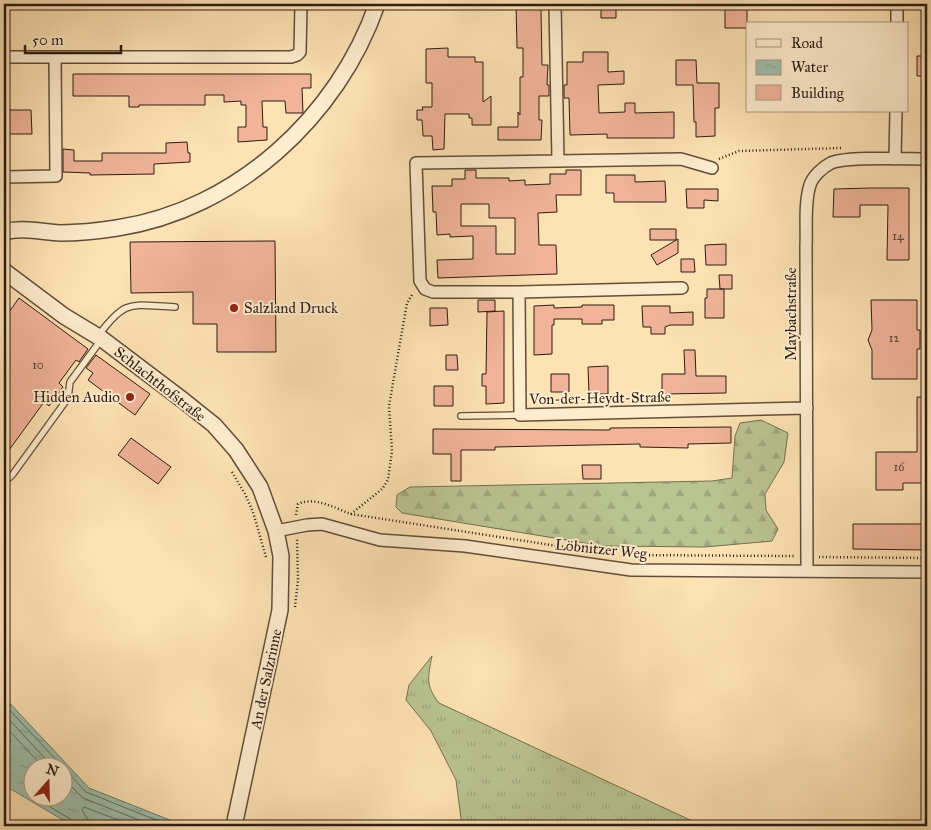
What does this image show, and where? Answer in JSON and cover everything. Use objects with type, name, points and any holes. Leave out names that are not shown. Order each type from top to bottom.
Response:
[{"type":"street","points":[[4,57],[291,57],[297,55],[301,47],[301,4]]},
{"type":"street","points":[[4,232],[19,230],[76,232],[119,228],[183,210],[228,187],[283,146],[330,95],[352,60],[367,29],[376,4]]},
{"type":"street","points":[[555,4],[558,161]]},
{"type":"street","points":[[897,4],[897,22]]},
{"type":"street","points":[[4,177],[56,176],[55,57]]},
{"type":"street","points":[[895,159],[896,112]]},
{"type":"street","name":"Maybachstraße","points":[[807,571],[806,246],[810,183],[818,172],[832,163],[850,160],[927,159]]},
{"type":"street","points":[[682,288],[519,292],[433,292],[425,289],[420,281],[416,163],[681,160],[716,163]]},
{"type":"street","name":"Schlachthofstraße","points":[[4,271],[64,316],[100,338],[191,407],[225,436],[243,458],[260,487],[276,531]]},
{"type":"street","name":"Von-der-Heydt-Straße","points":[[519,292],[520,415],[807,408]]},
{"type":"street","name":"Löbnitzer Weg","points":[[276,531],[322,524],[380,540],[464,546],[631,570],[927,572]]},
{"type":"street","name":"An der Salzrinne","points":[[234,826],[276,636],[281,601],[281,556],[276,531]]},
{"type":"lane","points":[[4,477],[9,478],[14,474],[68,398],[70,382],[113,316],[130,306],[175,307]]},
{"type":"lane","points":[[461,416],[520,415]]},
{"type":"path","points":[[716,163],[739,151],[838,147],[847,150],[850,160]]},
{"type":"path","points":[[351,514],[382,489],[388,480],[392,451],[389,406],[407,303],[420,281]]},
{"type":"path","points":[[245,494],[253,512],[266,557]]},
{"type":"path","points":[[298,556],[296,510],[298,504],[303,502],[319,503],[351,514],[604,553]]},
{"type":"path","points":[[613,554],[623,556],[927,558]]},
{"type":"green space","points":[[761,420],[788,433],[784,462],[765,494],[766,510],[778,529],[772,541],[705,547],[603,546],[402,513],[396,507],[397,495],[410,487],[712,481],[732,478],[735,436],[740,423]]},
{"type":"green space","points":[[432,656],[429,681],[431,691],[439,703],[703,826],[462,826],[456,780],[431,731],[406,700],[409,685]]},
{"type":"water","points":[[4,697],[61,758],[22,758],[22,796],[4,785]]},
{"type":"water","points":[[72,770],[89,788],[185,826],[73,826],[43,808],[72,808]]},
{"type":"building","points":[[516,4],[536,4],[535,9],[541,9],[542,65],[548,65],[547,85],[549,85],[549,96],[539,96],[539,120],[542,120],[541,140],[498,140],[498,127],[518,127],[518,112],[520,115],[520,77],[523,77],[523,48],[517,48]]},
{"type":"building","points":[[601,4],[616,4],[616,18],[601,18]]},
{"type":"building","points":[[725,4],[747,4],[746,28],[725,28]]},
{"type":"building","points":[[448,48],[448,57],[475,57],[475,62],[483,62],[483,102],[491,96],[491,125],[472,125],[472,118],[469,118],[469,114],[445,114],[444,149],[433,150],[432,136],[423,136],[422,120],[417,120],[417,110],[423,110],[422,107],[432,107],[432,83],[426,83],[426,49]]},
{"type":"building","points":[[583,52],[608,52],[608,72],[624,71],[624,84],[598,85],[599,113],[625,112],[625,103],[635,103],[635,113],[674,112],[674,138],[607,138],[607,134],[570,135],[569,98],[564,98],[564,85],[567,85],[567,62],[583,62]]},
{"type":"building","points":[[917,56],[927,56],[927,76],[917,76]]},
{"type":"building","points":[[676,60],[696,60],[697,83],[719,83],[719,108],[715,108],[715,136],[696,137],[693,85],[676,85]]},
{"type":"building","points":[[73,74],[311,74],[311,88],[302,88],[303,113],[286,113],[285,101],[262,101],[263,127],[267,127],[267,140],[238,142],[238,127],[246,127],[246,105],[241,105],[241,101],[224,102],[224,95],[205,95],[205,105],[139,105],[139,107],[129,107],[129,96],[73,96]]},
{"type":"building","points":[[4,110],[31,110],[32,134],[4,134]]},
{"type":"building","points":[[187,142],[190,162],[154,164],[154,174],[90,175],[90,173],[63,172],[63,149],[74,150],[74,161],[102,161],[102,153],[166,153],[166,143]]},
{"type":"building","points":[[465,170],[476,170],[476,178],[509,178],[509,181],[525,180],[525,185],[550,184],[550,174],[566,174],[566,170],[581,170],[581,195],[556,195],[557,212],[538,213],[539,245],[556,245],[557,274],[438,278],[437,260],[473,259],[473,236],[450,237],[450,234],[437,235],[436,212],[433,212],[432,186],[452,186],[452,179],[465,179]],"holes":[[[461,204],[489,204],[489,218],[515,218],[515,254],[496,254],[496,226],[461,226]]]},
{"type":"building","points":[[606,175],[635,175],[635,182],[665,181],[666,202],[614,202],[614,193],[606,193]]},
{"type":"building","points":[[909,188],[909,260],[887,260],[888,205],[860,205],[860,217],[833,217],[834,189]]},
{"type":"building","points":[[686,189],[718,189],[718,201],[704,200],[704,208],[687,208]]},
{"type":"building","points":[[650,229],[676,229],[676,240],[650,240]]},
{"type":"building","points":[[678,239],[678,253],[657,265],[651,255]]},
{"type":"building","name":"Salzland Druck","points":[[275,241],[276,352],[217,352],[217,324],[193,324],[193,292],[131,293],[130,242]]},
{"type":"building","points":[[726,244],[726,265],[706,265],[705,245]]},
{"type":"building","points":[[681,259],[694,259],[695,272],[681,272]]},
{"type":"building","points":[[719,275],[732,275],[732,289],[720,289]]},
{"type":"building","points":[[707,289],[724,289],[724,318],[705,318]]},
{"type":"building","points":[[19,298],[88,349],[79,362],[76,360],[59,383],[63,387],[49,406],[44,402],[4,457],[4,319]]},
{"type":"building","points":[[478,300],[495,300],[495,311],[478,312]]},
{"type":"building","points":[[871,300],[917,300],[917,330],[920,330],[920,349],[917,349],[917,379],[872,379],[872,350],[868,340],[872,330]]},
{"type":"building","points":[[554,305],[554,308],[582,307],[582,305],[614,305],[614,320],[602,320],[602,324],[582,324],[582,319],[554,319],[554,325],[552,325],[552,354],[534,355],[534,306]]},
{"type":"building","points":[[642,306],[670,306],[670,313],[693,312],[693,325],[670,325],[665,327],[665,334],[651,334],[651,327],[643,327]]},
{"type":"building","points":[[430,308],[447,308],[448,325],[430,326]]},
{"type":"building","points":[[504,311],[504,403],[486,404],[486,386],[482,386],[482,374],[486,374],[487,312]]},
{"type":"building","points":[[684,350],[695,350],[696,376],[726,376],[726,393],[662,394],[662,374],[685,374]]},
{"type":"building","points":[[96,355],[150,394],[135,415],[88,380],[93,373],[86,368]]},
{"type":"building","points":[[446,355],[457,355],[458,370],[446,370]]},
{"type":"building","points":[[608,366],[608,394],[589,394],[588,367]]},
{"type":"building","points":[[551,374],[569,374],[569,392],[551,392]]},
{"type":"building","points":[[434,386],[453,386],[453,406],[434,406]]},
{"type":"building","points":[[917,397],[927,397],[927,483],[903,483],[903,490],[876,490],[876,452],[917,452]]},
{"type":"building","points":[[731,427],[731,443],[688,444],[688,448],[640,447],[640,444],[495,447],[495,450],[461,450],[461,481],[451,481],[451,454],[433,454],[433,429],[610,430],[610,428]]},
{"type":"building","points":[[131,438],[171,467],[158,484],[118,455]]},
{"type":"building","points":[[582,465],[601,465],[601,479],[583,479]]},
{"type":"building","points":[[853,524],[927,524],[927,550],[853,549]]},
{"type":"place","name":"Salzland Druck","points":[[234,308]]},
{"type":"place","name":"Hidden Audio","points":[[130,397]]}]
